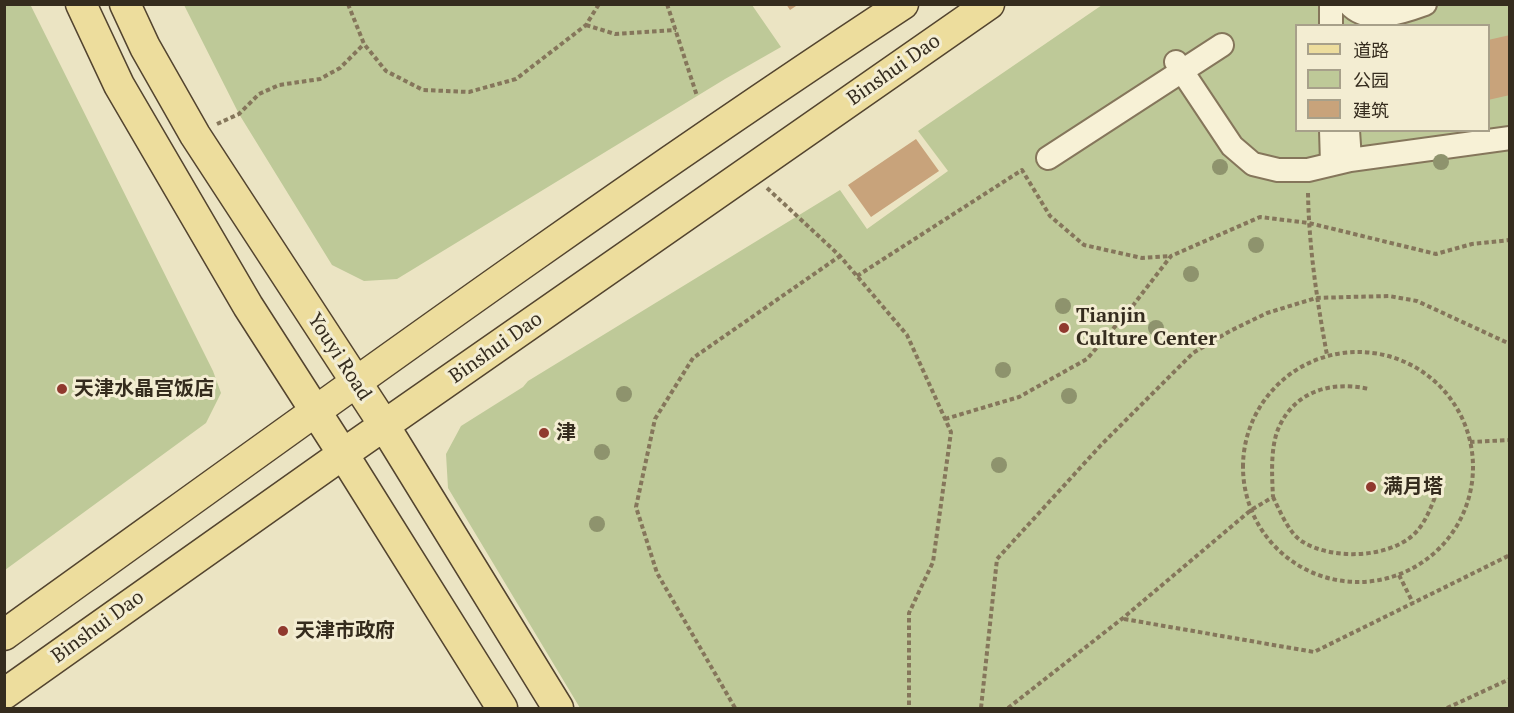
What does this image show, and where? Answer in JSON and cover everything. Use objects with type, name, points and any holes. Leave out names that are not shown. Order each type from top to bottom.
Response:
[{"type":"main road","points":[[81,4],[124,94],[248,306],[502,708]]},
{"type":"main road","name":"Youyi Road","points":[[125,4],[145,48],[195,135],[384,426],[558,708]]},
{"type":"main road","points":[[4,635],[315,411],[752,104],[903,4]]},
{"type":"main road","name":"Binshui Dao","points":[[4,694],[343,454],[989,4]]},
{"type":"street","points":[[1331,4],[1331,24]]},
{"type":"street","points":[[1347,24],[1348,4],[1364,14],[1376,16],[1425,4]]},
{"type":"street","points":[[1045,153],[1219,40]]},
{"type":"street","points":[[1184,63],[1251,151],[1275,162],[1300,161],[1342,152],[1487,132]]},
{"type":"street","points":[[1184,63],[1232,146],[1253,164],[1278,170],[1308,170],[1342,152],[1509,138]]},
{"type":"street","points":[[1490,132],[1509,129]]},
{"type":"street","points":[[1332,132],[1342,152]]},
{"type":"path","points":[[348,4],[364,44],[386,71],[423,90],[469,92],[516,79],[586,26],[599,4]]},
{"type":"path","points":[[667,4],[697,96]]},
{"type":"path","points":[[586,26],[615,34],[676,30]]},
{"type":"path","points":[[195,135],[239,114],[259,94],[279,85],[320,79],[340,68],[364,44]]},
{"type":"path","points":[[857,276],[1022,170],[1050,216],[1084,245],[1142,258],[1171,256],[1260,217],[1309,223],[1436,254],[1472,244],[1509,240]]},
{"type":"path","points":[[1308,170],[1309,223],[1316,298],[1327,355]]},
{"type":"path","points":[[749,171],[840,256],[907,335],[951,432],[933,562],[909,613],[909,708]]},
{"type":"path","points":[[735,708],[657,573],[636,507],[655,419],[693,358],[840,256]]},
{"type":"path","points":[[945,419],[1019,397],[1087,359],[1131,308],[1171,256]]},
{"type":"path","points":[[981,708],[997,559],[1101,445],[1193,353],[1267,313],[1316,298],[1389,296],[1417,301],[1509,344]]},
{"type":"path","points":[[1356,352],[1392,357],[1424,372],[1450,396],[1467,428],[1470,442],[1474,463],[1470,498],[1455,531],[1431,557],[1400,574],[1365,582],[1329,579],[1296,564],[1269,541],[1251,510],[1243,474],[1246,437],[1262,403],[1288,375],[1327,355],[1356,352]]},
{"type":"path","points":[[1369,389],[1348,384],[1318,389],[1292,407],[1278,428],[1271,466],[1273,497],[1283,519],[1302,542],[1332,552],[1359,555],[1387,549],[1412,536],[1425,521],[1437,492]]},
{"type":"path","points":[[1470,442],[1509,440]]},
{"type":"path","points":[[1008,708],[1124,618],[1251,510],[1273,497]]},
{"type":"path","points":[[1124,618],[1314,652],[1509,555]]},
{"type":"path","points":[[1400,574],[1413,603]]},
{"type":"path","points":[[1447,708],[1509,679]]},
{"type":"green space","points":[[30,4],[213,371],[221,393],[206,423],[5,570],[4,5]]},
{"type":"green space","points":[[184,5],[752,5],[781,47],[397,279],[364,281],[332,265],[239,114]]},
{"type":"green space","name":"Tianjin Culture Center","points":[[1102,5],[1509,5],[1509,708],[580,708],[448,488],[446,454],[461,426],[523,387],[528,381],[840,190],[867,229],[948,171],[918,131]]},
{"type":"building","points":[[786,4],[799,4],[790,10]]},
{"type":"building","points":[[1510,35],[1510,95],[1490,100],[1490,40]]},
{"type":"building","points":[[916,139],[939,171],[871,217],[848,185]]},
{"type":"place","name":"Tianjin Culture Center","points":[[1064,328]]},
{"type":"place","name":"天津水晶宫饭店","points":[[62,389]]},
{"type":"place","name":"津","points":[[544,433]]},
{"type":"place","name":"满月塔","points":[[1371,487]]},
{"type":"place","name":"天津市政府","points":[[283,631]]}]
